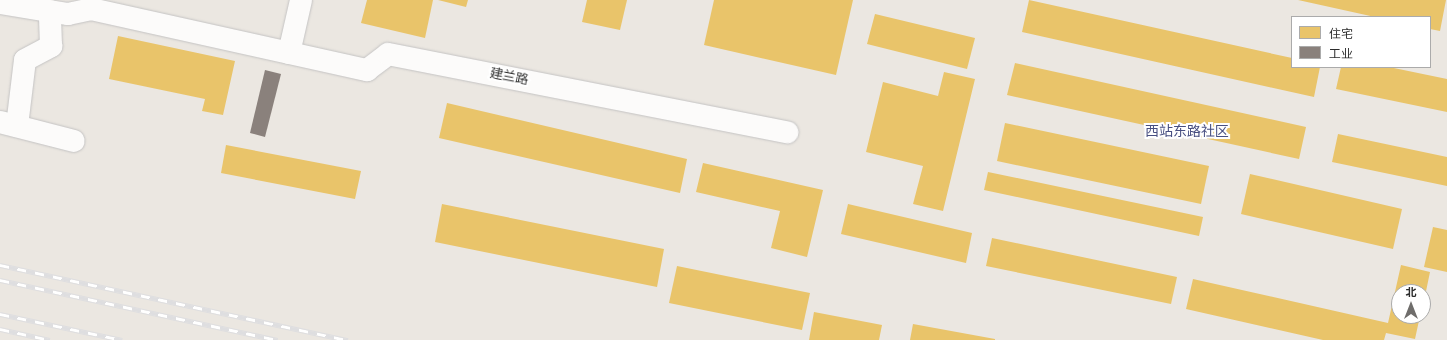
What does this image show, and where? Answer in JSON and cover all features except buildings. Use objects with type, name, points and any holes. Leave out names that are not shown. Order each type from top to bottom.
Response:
[{"type":"street","points":[[289,53],[301,0]]},
{"type":"street","name":"建兰路","points":[[0,3],[91,9],[367,70],[388,54],[788,132]]},
{"type":"street","points":[[58,8],[51,46],[25,60],[8,124],[74,141]]},
{"type":"railway","points":[[0,265],[348,340]]},
{"type":"railway","points":[[0,280],[278,340]]},
{"type":"railway","points":[[0,314],[122,340]]},
{"type":"railway","points":[[0,329],[50,340]]},
{"type":"district","name":"西站东路社区","points":[[1187,131]]}]
